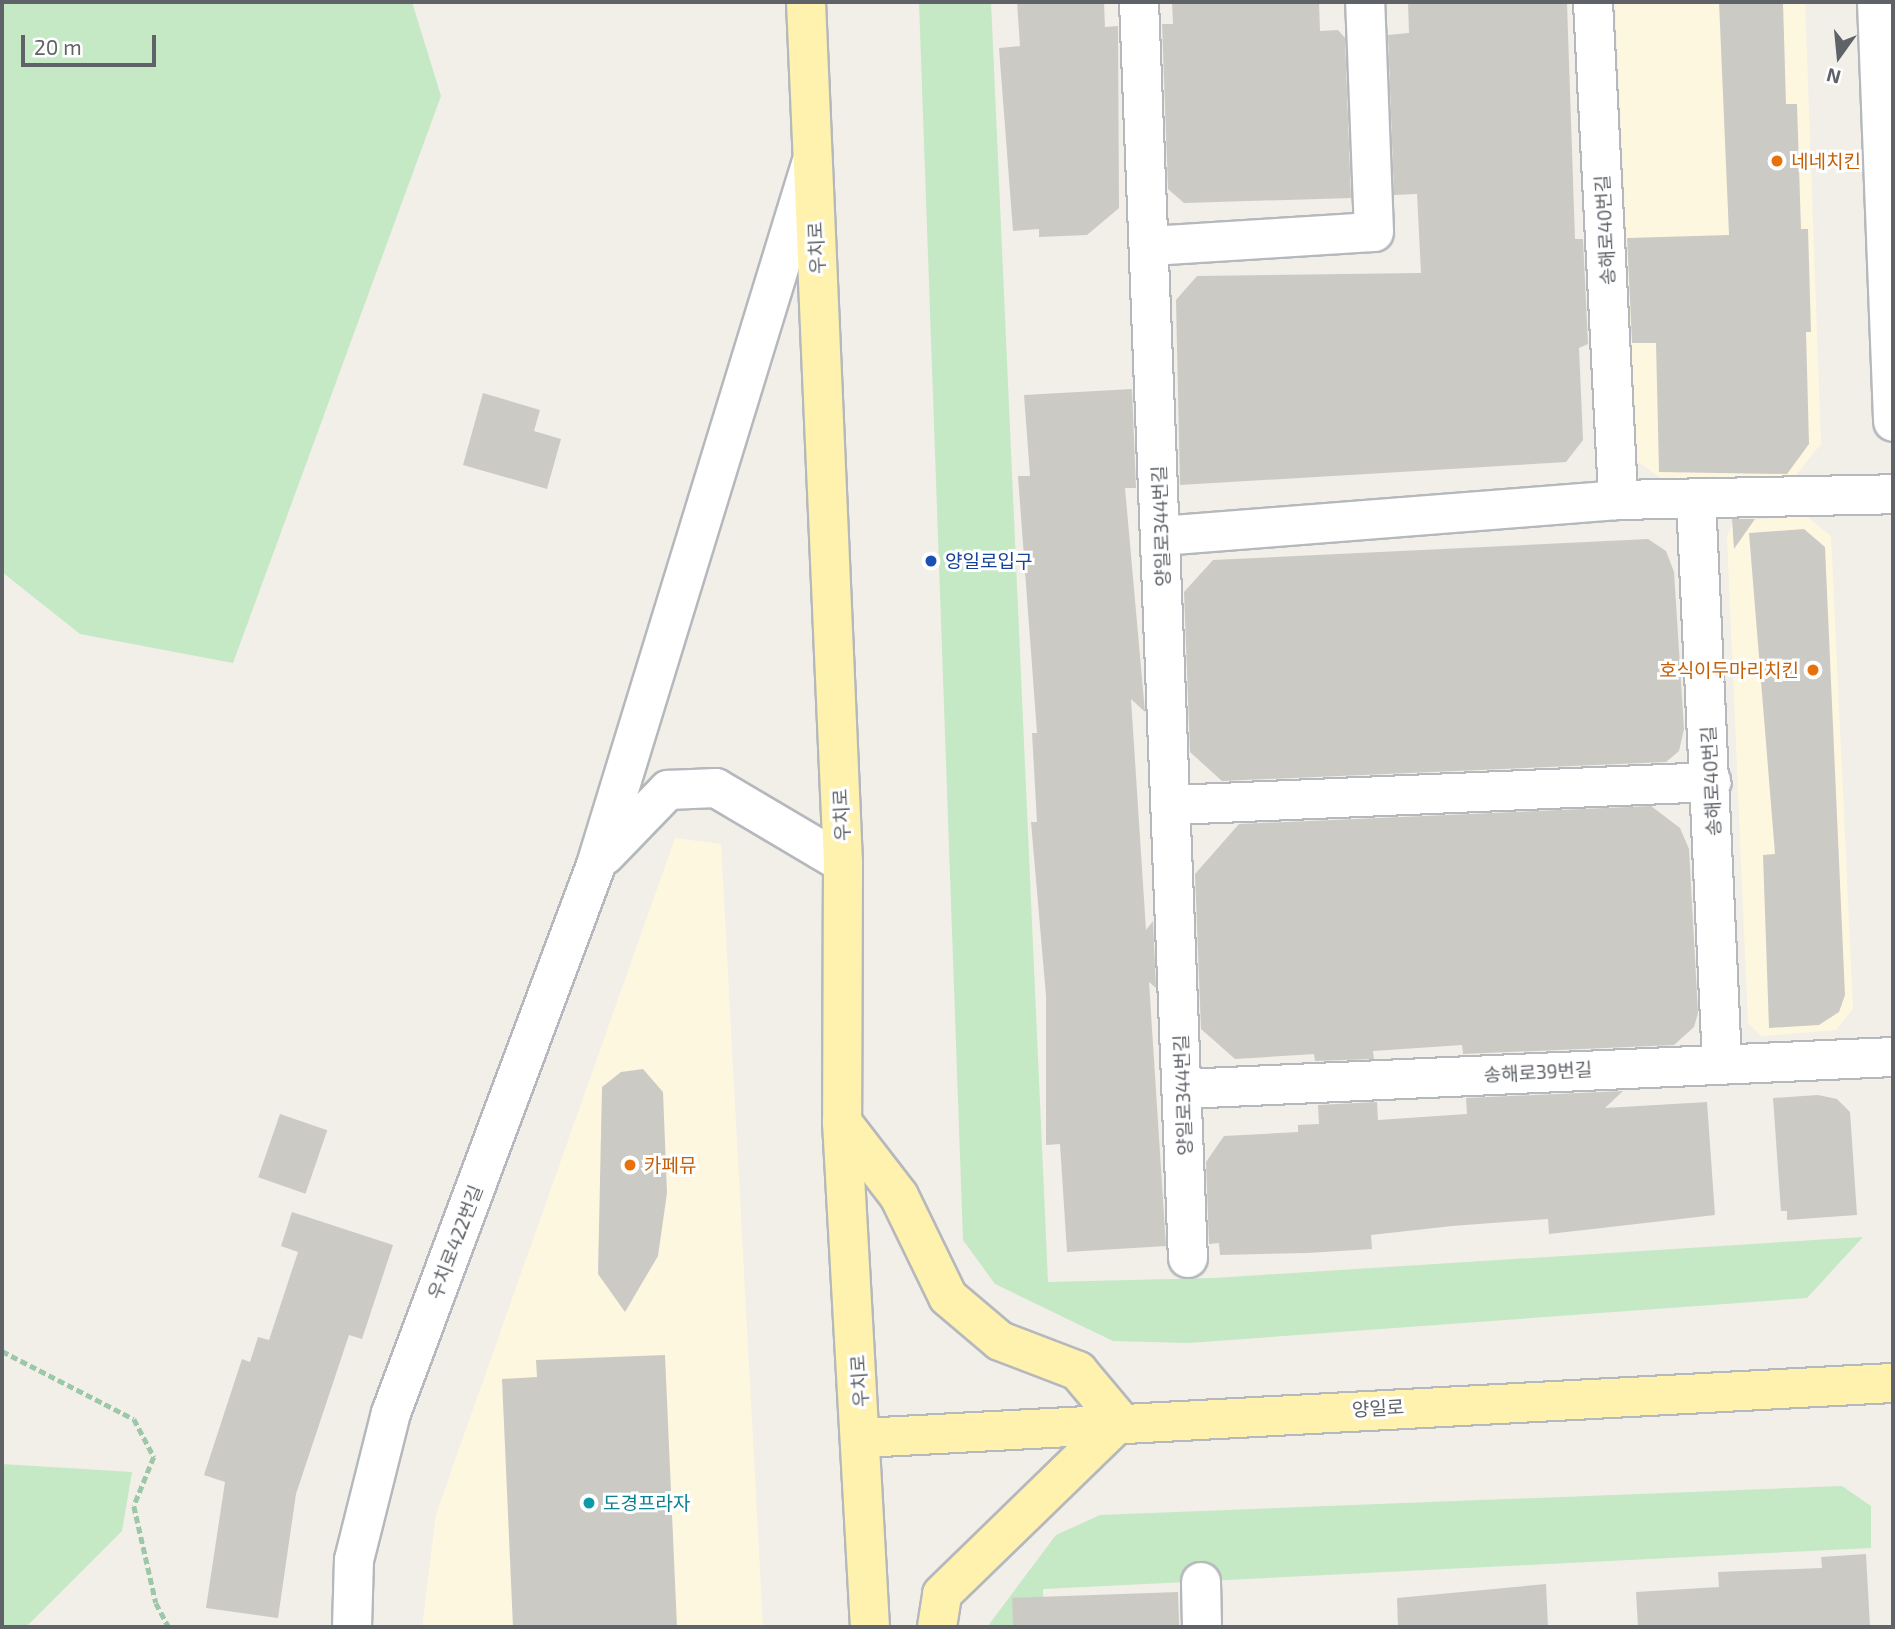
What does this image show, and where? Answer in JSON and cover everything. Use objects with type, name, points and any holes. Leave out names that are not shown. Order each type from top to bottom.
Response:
[{"type":"main road","name":"우치로","points":[[806,2],[843,863],[842,1122],[863,1438],[870,1627]]},
{"type":"main road","points":[[842,1122],[899,1196],[948,1297],[1000,1341],[1078,1371],[1120,1422],[942,1594],[936,1627]]},
{"type":"main road","name":"양일로","points":[[863,1438],[1120,1422],[1893,1383]]},
{"type":"street","name":"양일로344번길","points":[[1139,2],[1173,805],[1188,1258]]},
{"type":"street","points":[[1150,246],[1374,232],[1365,2]]},
{"type":"street","name":"송해로40번길","points":[[1593,2],[1618,500]]},
{"type":"street","points":[[1877,2],[1893,422]]},
{"type":"street","name":"우치로422번길","points":[[352,1627],[349,1589],[391,1413],[596,865],[812,163]]},
{"type":"street","points":[[1161,536],[1618,500],[1893,494]]},
{"type":"street","name":"송해로40번길","points":[[1696,499],[1712,782],[1722,1063]]},
{"type":"street","points":[[1173,805],[1712,782]]},
{"type":"street","points":[[596,865],[668,790],[716,788],[843,863]]},
{"type":"street","name":"송해로39번길","points":[[1183,1089],[1893,1057]]},
{"type":"street","points":[[1201,1581],[1202,1627]]},
{"type":"path","points":[[2,1351],[134,1419],[154,1457],[134,1506],[156,1603],[169,1627]]},
{"type":"shaded area","points":[[1615,2],[1805,2],[1821,444],[1795,476],[1662,479],[1637,461]]},
{"type":"shaded area","points":[[1805,515],[1831,536],[1853,1009],[1836,1030],[1761,1036],[1748,1023],[1727,536],[1733,522]]},
{"type":"shaded area","points":[[675,838],[721,844],[763,1627],[422,1627],[436,1514]]},
{"type":"green space","points":[[2,2],[412,2],[441,96],[233,663],[80,634],[2,572]]},
{"type":"green space","points":[[919,2],[991,2],[1048,1282],[1214,1278],[1863,1237],[1807,1298],[1188,1343],[1113,1341],[995,1284],[963,1240]]},
{"type":"green space","points":[[2,1464],[132,1472],[122,1531],[26,1627],[2,1627]]},
{"type":"green space","points":[[1842,1486],[1871,1506],[1871,1548],[1043,1589],[1044,1627],[987,1627],[1056,1535],[1100,1515]]},
{"type":"building","points":[[1017,2],[1104,2],[1105,27],[1118,26],[1119,208],[1087,235],[1039,237],[1039,229],[1013,231],[999,48],[1020,46]]},
{"type":"building","points":[[1172,2],[1319,2],[1320,31],[1338,30],[1345,38],[1351,198],[1184,203],[1168,189],[1162,24],[1173,24]]},
{"type":"building","points":[[1408,2],[1567,3],[1575,239],[1583,239],[1588,344],[1579,348],[1583,440],[1566,462],[1180,485],[1176,300],[1197,276],[1421,273],[1417,194],[1394,195],[1388,35],[1409,33]]},
{"type":"building","points":[[1719,2],[1783,2],[1786,104],[1797,104],[1801,229],[1808,229],[1811,332],[1806,332],[1809,444],[1787,474],[1659,472],[1656,343],[1632,343],[1627,238],[1729,235]]},
{"type":"building","points":[[1132,389],[1136,488],[1125,488],[1145,712],[1131,699],[1146,930],[1153,921],[1156,988],[1149,982],[1166,1246],[1067,1252],[1060,1144],[1046,1145],[1046,996],[1031,822],[1037,822],[1032,733],[1037,733],[1018,476],[1030,476],[1024,395]]},
{"type":"building","points":[[483,393],[540,410],[534,431],[561,439],[547,489],[463,465]]},
{"type":"building","points":[[1732,519],[1755,519],[1734,549]]},
{"type":"building","points":[[1804,529],[1825,547],[1845,995],[1839,1012],[1819,1025],[1769,1028],[1763,855],[1775,854],[1749,533]]},
{"type":"building","points":[[1648,539],[1666,551],[1674,572],[1684,729],[1679,751],[1666,762],[1222,781],[1190,752],[1184,592],[1213,560]]},
{"type":"building","points":[[1651,806],[1680,828],[1689,849],[1698,1013],[1694,1027],[1674,1045],[1463,1054],[1462,1045],[1373,1051],[1374,1059],[1315,1061],[1314,1054],[1235,1059],[1201,1029],[1195,874],[1239,824]]},
{"type":"building","points":[[643,1069],[663,1092],[667,1193],[658,1256],[625,1312],[598,1274],[602,1087],[621,1072]]},
{"type":"building","points":[[1623,1091],[1605,1108],[1707,1102],[1715,1215],[1549,1234],[1548,1219],[1452,1226],[1371,1235],[1372,1249],[1307,1253],[1220,1255],[1219,1243],[1209,1244],[1206,1162],[1224,1136],[1298,1132],[1298,1125],[1319,1124],[1318,1105],[1377,1102],[1378,1120],[1467,1114],[1466,1098]]},
{"type":"building","points":[[1818,1095],[1837,1099],[1850,1112],[1857,1215],[1787,1220],[1787,1211],[1781,1211],[1773,1098]]},
{"type":"building","points":[[280,1114],[327,1130],[305,1194],[258,1177]]},
{"type":"building","points":[[292,1212],[393,1245],[362,1339],[349,1335],[296,1494],[278,1618],[206,1608],[225,1482],[204,1475],[242,1359],[250,1362],[258,1337],[269,1340],[298,1252],[281,1246]]},
{"type":"building","name":"도경프라자","points":[[665,1355],[677,1627],[513,1627],[502,1379],[537,1377],[536,1360]]},
{"type":"building","points":[[1866,1554],[1870,1627],[1638,1627],[1636,1592],[1719,1587],[1718,1572],[1822,1568],[1821,1557]]},
{"type":"building","points":[[1546,1584],[1548,1627],[1398,1627],[1397,1598]]},
{"type":"building","points":[[1178,1592],[1179,1627],[1013,1627],[1012,1598]]},
{"type":"place","name":"네네치킨","points":[[1777,161]]},
{"type":"place","name":"양일로입구","points":[[931,561]]},
{"type":"place","name":"호식이두마리치킨","points":[[1813,670]]},
{"type":"place","name":"카페뮤","points":[[630,1165]]},
{"type":"place","name":"도경프라자","points":[[589,1503]]}]
